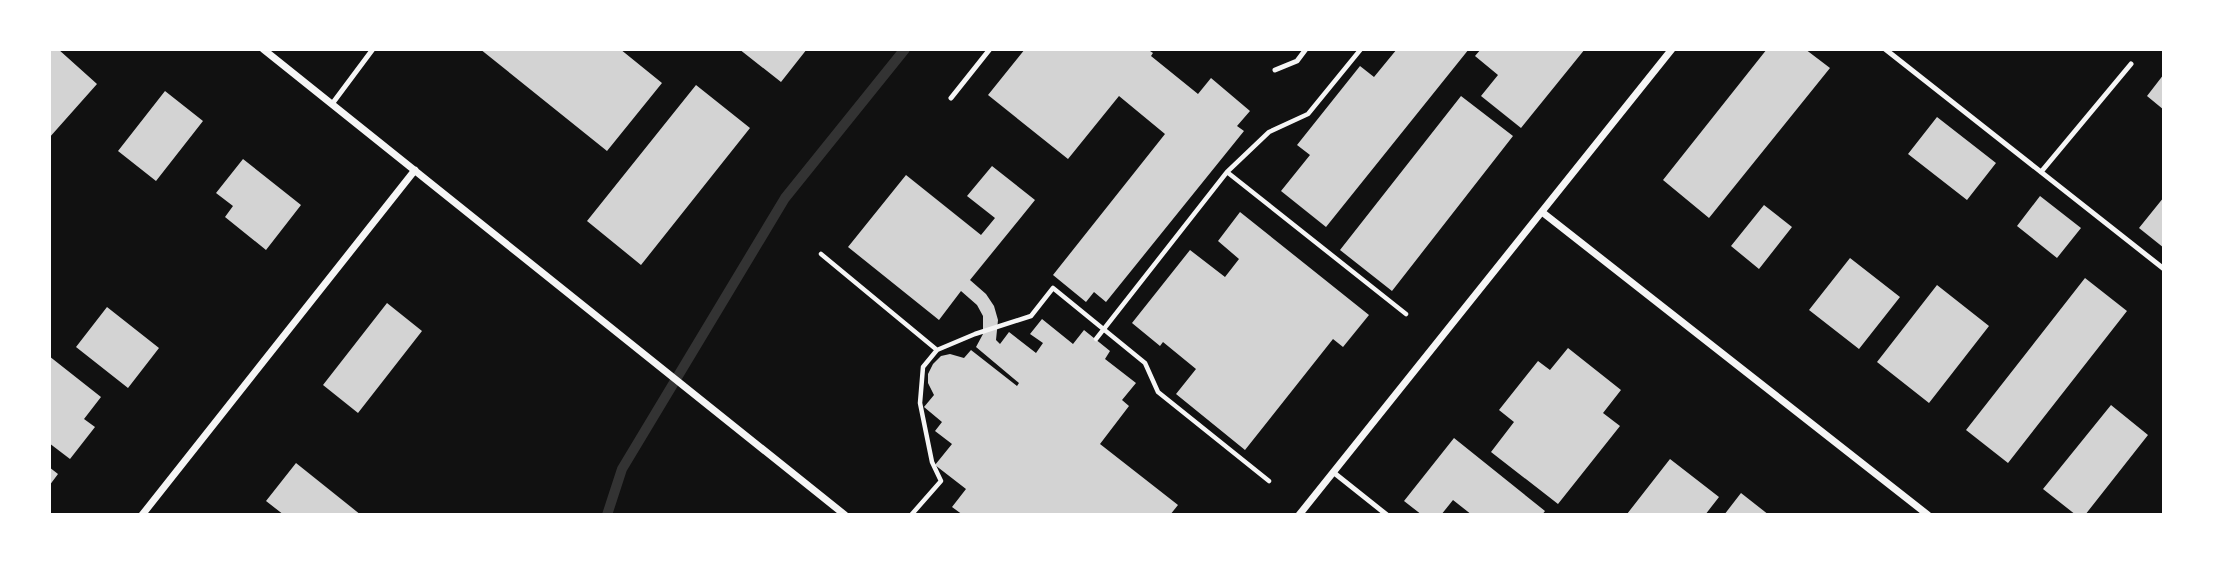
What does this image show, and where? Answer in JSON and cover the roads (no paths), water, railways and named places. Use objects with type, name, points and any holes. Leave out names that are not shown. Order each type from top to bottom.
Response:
[{"type":"street","points":[[263,49],[845,515]]},
{"type":"street","points":[[1299,515],[1672,49]]},
{"type":"street","points":[[142,515],[415,170]]},
{"type":"street","points":[[1542,212],[1928,515]]},
{"type":"lane","points":[[332,104],[373,49]]},
{"type":"lane","points":[[951,98],[990,49]]},
{"type":"lane","points":[[1275,70],[1297,61],[1306,49]]},
{"type":"lane","points":[[1888,50],[2164,269]]},
{"type":"lane","points":[[2041,172],[2131,64]]},
{"type":"lane","points":[[1333,472],[1387,515]]},
{"type":"waterway","points":[[607,515],[622,469],[785,198],[905,49]]}]
